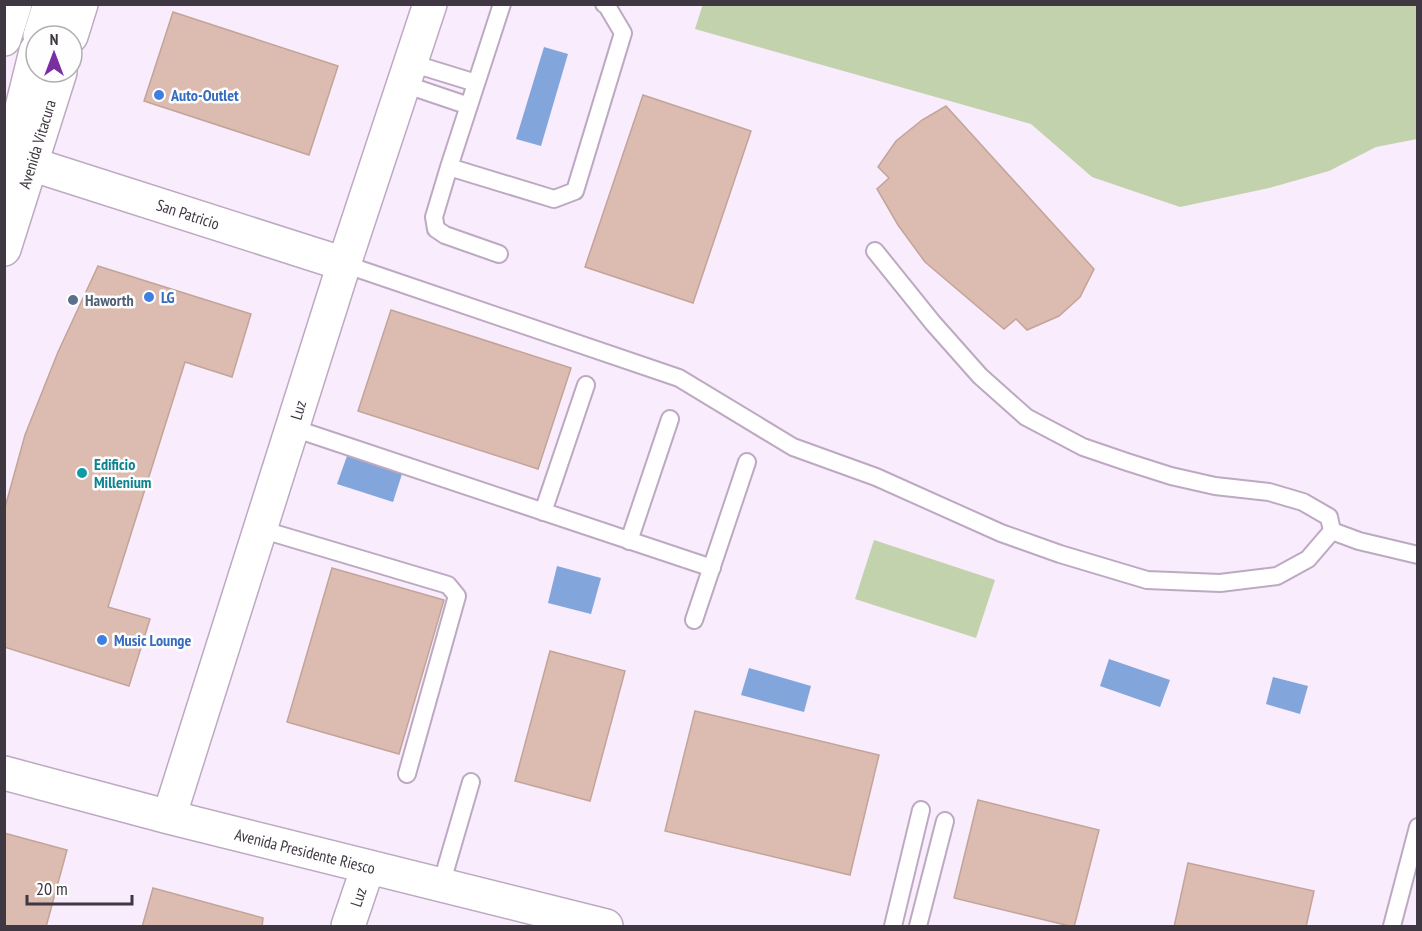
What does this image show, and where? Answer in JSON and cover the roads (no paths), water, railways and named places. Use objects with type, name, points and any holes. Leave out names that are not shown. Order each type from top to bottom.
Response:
[{"type":"main road","points":[[4,39],[15,4]]},
{"type":"main road","points":[[44,24],[50,4]]},
{"type":"main road","points":[[75,24],[81,4]]},
{"type":"main road","name":"Luz","points":[[169,817],[344,264],[430,4]]},
{"type":"main road","points":[[4,189],[28,84]]},
{"type":"main road","name":"Avenida Vitacura","points":[[4,249],[56,84]]},
{"type":"main road","name":"San Patricio","points":[[31,164],[344,264]]},
{"type":"main road","name":"Avenida Presidente Riesco","points":[[4,773],[606,927]]},
{"type":"main road","name":"Luz","points":[[348,927],[368,867]]},
{"type":"lane","points":[[499,254],[445,235],[436,229],[434,217],[502,4]]},
{"type":"lane","points":[[449,167],[554,199],[575,191],[622,33],[608,6],[604,4]]},
{"type":"lane","points":[[407,73],[476,83]]},
{"type":"lane","points":[[407,73],[469,106]]},
{"type":"lane","points":[[875,251],[933,323],[980,376],[1026,417],[1083,447],[1171,476],[1215,486],[1269,492],[1303,502],[1329,517],[1332,531]]},
{"type":"lane","points":[[344,264],[679,378],[793,447],[876,477],[1001,533],[1060,554],[1147,580],[1220,583],[1277,576],[1308,559],[1332,531]]},
{"type":"lane","points":[[543,512],[586,385]]},
{"type":"lane","points":[[629,541],[670,419]]},
{"type":"lane","points":[[292,428],[712,568]]},
{"type":"lane","points":[[694,620],[747,462]]},
{"type":"lane","points":[[260,529],[448,585],[457,596],[407,774]]},
{"type":"lane","points":[[1332,531],[1359,541],[1418,555]]},
{"type":"lane","points":[[441,885],[471,782]]},
{"type":"lane","points":[[893,927],[921,810]]},
{"type":"lane","points":[[918,927],[945,821]]},
{"type":"lane","points":[[1392,927],[1418,827]]},
{"type":"water","points":[[544,47],[568,54],[541,146],[516,139]]},
{"type":"water","points":[[347,456],[402,474],[393,502],[337,484]]},
{"type":"water","points":[[557,566],[601,578],[591,614],[548,603]]},
{"type":"water","points":[[1109,659],[1170,680],[1160,707],[1100,686]]},
{"type":"water","points":[[749,668],[811,686],[804,712],[741,695]]},
{"type":"water","points":[[1273,677],[1308,686],[1300,714],[1266,704]]},
{"type":"place","name":"Auto-Outlet","points":[[159,95]]},
{"type":"place","name":"LG","points":[[149,297]]},
{"type":"place","name":"Haworth","points":[[73,300]]},
{"type":"place","name":"Edificio Millenium","points":[[82,473]]},
{"type":"place","name":"Music Lounge","points":[[102,640]]}]
